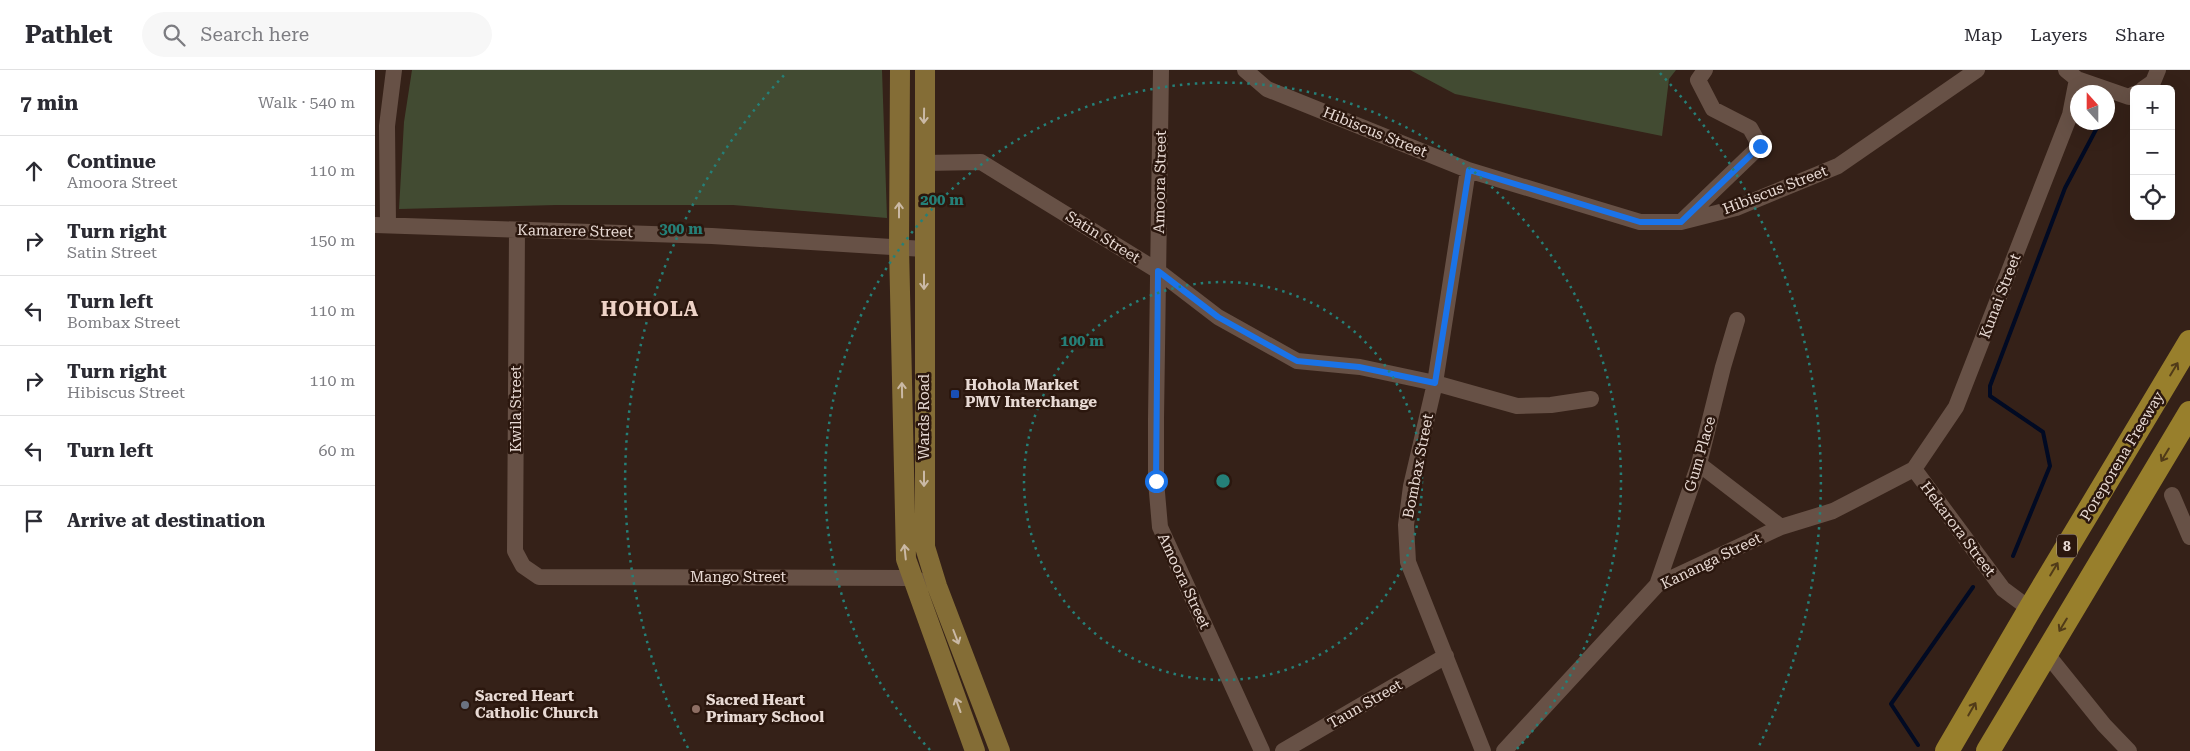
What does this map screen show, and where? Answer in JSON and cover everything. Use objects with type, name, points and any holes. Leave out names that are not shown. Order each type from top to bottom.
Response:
[{"type":"highway","name":"Poreporena Freeway","points":[[1947,751],[2190,342]]},
{"type":"highway","points":[[1988,751],[2190,414]]},
{"type":"main road","name":"Wards Road","points":[[900,70],[899,247],[905,559],[975,751]]},
{"type":"main road","name":"Wards Road","points":[[925,70],[925,547],[937,586],[1000,751]]},
{"type":"street","points":[[381,225],[387,126],[394,70]]},
{"type":"street","name":"Amoora Street","points":[[1161,70],[1156,446],[1160,528],[1262,751]]},
{"type":"street","name":"Hibiscus Street","points":[[1245,70],[1267,89],[1469,170],[1640,222],[1681,222],[1736,208],[1838,166],[1977,70]]},
{"type":"street","points":[[1681,222],[1760,146],[1750,128],[1713,109],[1698,80],[1705,70]]},
{"type":"street","points":[[2149,85],[2153,82],[2158,70]]},
{"type":"street","points":[[2072,74],[2130,96]]},
{"type":"street","name":"Kunai Street","points":[[1914,469],[1955,408],[2070,115],[2072,74]]},
{"type":"street","name":"Satin Street","points":[[924,163],[981,162],[1158,271],[1218,317],[1297,361],[1359,367],[1435,383],[1517,406],[1551,406],[1591,399]]},
{"type":"street","name":"Bombax Street","points":[[1469,170],[1435,383],[1411,486],[1406,525],[1408,562],[1483,751]]},
{"type":"street","name":"Kamarere Street","points":[[381,225],[721,236],[924,249]]},
{"type":"street","name":"Kwila Street","points":[[517,230],[515,551],[523,566],[539,577]]},
{"type":"street","name":"Gum Place","points":[[1657,585],[1699,464],[1723,367],[1737,320]]},
{"type":"street","points":[[1699,464],[1781,527]]},
{"type":"street","name":"Kananga Street","points":[[1504,751],[1657,585],[1781,527],[1833,511],[1914,469]]},
{"type":"street","name":"Hekarora Street","points":[[1914,469],[2003,589],[2030,609]]},
{"type":"street","points":[[2172,495],[2190,537]]},
{"type":"street","name":"Mango Street","points":[[539,577],[911,578],[937,586]]},
{"type":"street","points":[[2046,653],[2104,725],[2129,751]]},
{"type":"street","name":"Taun Street","points":[[1283,751],[1446,656]]},
{"type":"green space","points":[[412,70],[882,70],[887,218],[733,205],[556,205],[399,209],[404,122]]},
{"type":"green space","points":[[1410,70],[1676,70],[1669,79],[1662,136],[1455,94]]},
{"type":"waterway","points":[[2013,556],[2050,466],[2043,432],[1990,396],[1990,386],[2065,188],[2096,130]]},
{"type":"waterway","points":[[1918,745],[1891,704],[1973,587]]},
{"type":"place","name":"Hohola Market PMV Interchange","points":[[955,394]]},
{"type":"place","name":"Sacred Heart Catholic Church","points":[[465,705]]},
{"type":"place","name":"Sacred Heart Primary School","points":[[696,709]]},
{"type":"district","name":"HOHOLA","points":[[650,309]]},
{"type":"route","points":[[1156,481],[1158,271],[1218,317],[1297,361],[1359,367],[1435,383],[1469,170],[1640,222],[1681,222],[1760,146]]}]
